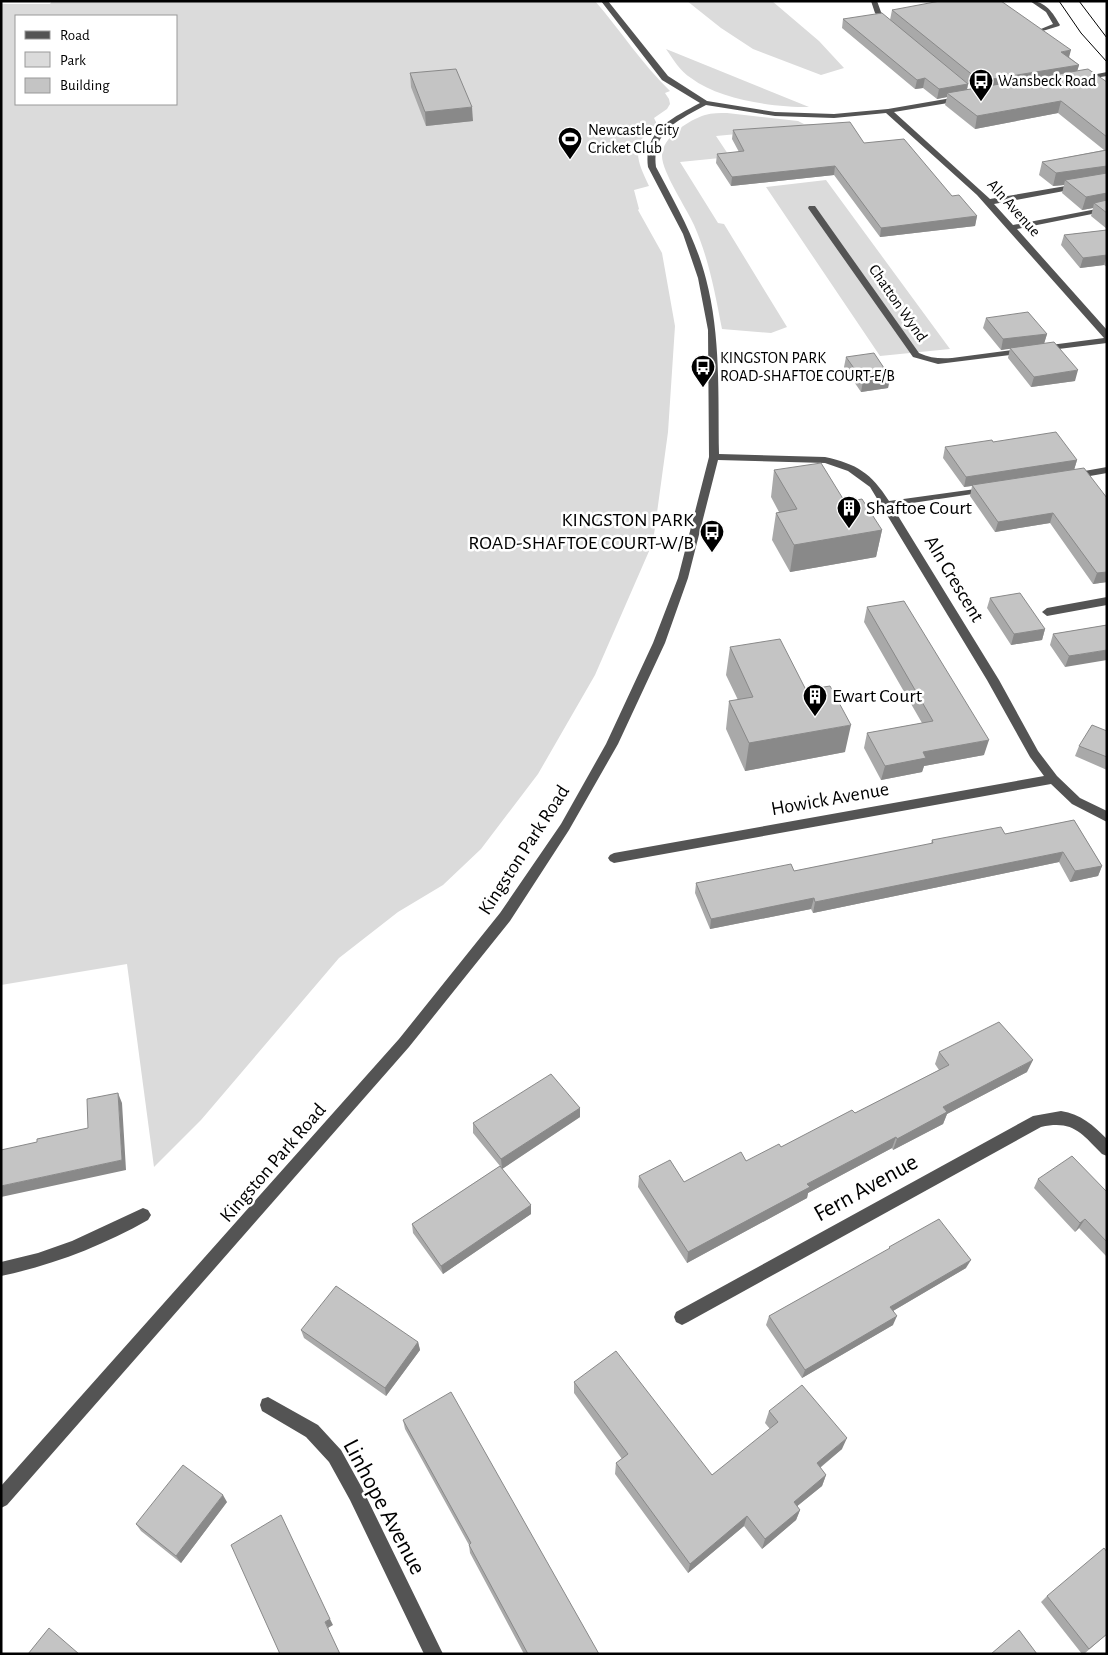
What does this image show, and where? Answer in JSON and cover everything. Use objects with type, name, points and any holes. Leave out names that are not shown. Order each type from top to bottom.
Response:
[{"type":"street","points":[[604,1],[665,78],[705,103],[742,110],[798,116],[834,116],[888,112],[976,96]]},
{"type":"street","points":[[874,1],[878,13],[894,29]]},
{"type":"street","points":[[1033,1],[1048,11],[1057,25],[1038,32]]},
{"type":"street","points":[[878,13],[887,12]]},
{"type":"street","points":[[1071,80],[1107,74]]},
{"type":"street","name":"Kingston Park Road","points":[[1,1498],[404,1043],[505,917],[568,821],[612,744],[659,643],[683,578],[714,457],[712,330],[702,278],[687,234],[649,157],[652,143],[664,129],[705,103]]},
{"type":"street","name":"Aln Avenue","points":[[888,112],[989,202],[1107,336]]},
{"type":"street","points":[[989,202],[1107,181]]},
{"type":"street","name":"Chatton Wynd","points":[[812,208],[916,355],[926,360],[938,362],[952,361],[1107,340]]},
{"type":"street","points":[[1012,228],[1107,209]]},
{"type":"street","name":"Aln Crescent","points":[[714,457],[825,460],[843,464],[861,473],[874,484],[993,680],[1034,754],[1053,779],[1076,801],[1107,817]]},
{"type":"street","points":[[1059,478],[1107,470]]},
{"type":"street","points":[[887,504],[992,488]]},
{"type":"street","points":[[1047,612],[1107,601]]},
{"type":"street","name":"Howick Avenue","points":[[614,858],[1053,779]]},
{"type":"street","name":"Fern Avenue","points":[[682,1317],[1038,1121],[1055,1116],[1076,1120],[1107,1149]]},
{"type":"street","points":[[1,1269],[70,1250],[111,1233],[143,1215]]},
{"type":"street","name":"Linhope Avenue","points":[[268,1405],[312,1431],[335,1456],[356,1494],[434,1654]]},
{"type":"green space","points":[[52,1],[595,1],[650,70],[670,91],[665,93],[670,104],[667,109],[654,118],[657,124],[642,139],[639,146],[638,153],[641,168],[649,186],[634,190],[638,210],[662,253],[675,326],[668,432],[653,542],[595,675],[538,774],[481,849],[443,885],[398,912],[339,958],[201,1120],[154,1167],[127,964],[1,985],[1,4],[50,4]]},
{"type":"green space","points":[[687,1],[772,1],[819,41],[844,68],[821,75],[753,49],[721,28]]},
{"type":"green space","points":[[666,49],[809,107],[763,104],[717,92],[703,86],[683,72]]},
{"type":"green space","points":[[727,113],[798,121],[804,124],[847,124],[716,136],[730,157],[680,162],[718,223],[724,224],[787,327],[771,333],[722,329],[704,251],[691,218],[670,181],[663,163],[663,149],[666,142],[684,125],[705,115]]},
{"type":"green space","points":[[826,180],[950,349],[880,356],[766,187]]},
{"type":"building","points":[[940,1],[1001,1],[1071,50],[1061,52],[1079,65],[980,81],[892,10]]},
{"type":"building","points":[[882,13],[968,84],[939,89],[925,78],[917,80],[843,19]]},
{"type":"building","points":[[456,69],[472,107],[425,112],[410,73]]},
{"type":"building","points":[[1088,69],[1107,82],[1107,137],[1061,101],[977,116],[947,93]]},
{"type":"building","points":[[850,122],[864,143],[904,139],[952,196],[959,195],[977,216],[881,228],[835,166],[732,177],[717,154],[744,151],[733,130]]},
{"type":"building","points":[[1107,150],[1107,166],[1056,173],[1042,162]]},
{"type":"building","points":[[1107,173],[1107,193],[1086,197],[1065,180]]},
{"type":"building","points":[[1107,200],[1107,213],[1094,203]]},
{"type":"building","points":[[1107,230],[1107,255],[1083,258],[1064,235]]},
{"type":"building","points":[[1028,312],[1047,334],[1003,339],[986,318]]},
{"type":"building","points":[[1054,342],[1078,370],[1034,377],[1010,348]]},
{"type":"building","points":[[874,353],[890,377],[863,381],[846,357]]},
{"type":"building","points":[[1056,432],[1077,460],[966,477],[945,447],[992,440],[993,442]]},
{"type":"building","points":[[821,463],[845,502],[862,499],[882,530],[794,545],[776,513],[797,509],[774,470]]},
{"type":"building","points":[[1084,468],[1107,498],[1107,572],[1097,573],[1053,513],[998,522],[972,485]]},
{"type":"building","points":[[1020,593],[1045,629],[1014,634],[990,598]]},
{"type":"building","points":[[904,601],[989,740],[923,752],[926,758],[885,766],[867,733],[933,721],[867,607]]},
{"type":"building","points":[[1107,625],[1107,650],[1069,656],[1053,634]]},
{"type":"building","points":[[780,639],[806,690],[830,686],[851,725],[749,743],[729,701],[753,697],[730,647]]},
{"type":"building","points":[[1092,725],[1107,731],[1107,757],[1079,746]]},
{"type":"building","points":[[1074,820],[1102,866],[1075,871],[1063,852],[815,902],[814,898],[711,919],[696,883],[791,864],[794,871],[933,843],[932,840],[1001,827],[1005,834]]},
{"type":"building","points":[[999,1022],[1033,1060],[943,1107],[947,1112],[807,1184],[810,1187],[688,1252],[639,1176],[670,1160],[684,1182],[741,1152],[746,1161],[779,1144],[781,1147],[852,1110],[855,1113],[949,1065],[939,1052]]},
{"type":"building","points":[[551,1074],[580,1108],[501,1159],[473,1123]]},
{"type":"building","points":[[118,1093],[122,1160],[1,1186],[1,1150],[37,1142],[37,1139],[88,1128],[87,1099]]},
{"type":"building","points":[[1072,1156],[1107,1192],[1107,1242],[1085,1219],[1080,1223],[1038,1179]]},
{"type":"building","points":[[500,1166],[531,1205],[441,1266],[412,1224]]},
{"type":"building","points":[[939,1219],[971,1260],[890,1307],[897,1316],[805,1370],[769,1316]]},
{"type":"building","points":[[336,1286],[418,1342],[385,1388],[301,1330]]},
{"type":"building","points":[[616,1351],[712,1475],[778,1422],[769,1411],[802,1385],[847,1438],[817,1463],[826,1475],[794,1502],[800,1510],[765,1539],[747,1516],[690,1564],[616,1463],[628,1454],[574,1382]]},
{"type":"building","points":[[451,1392],[599,1654],[528,1654],[469,1545],[471,1543],[403,1420]]},
{"type":"building","points":[[183,1465],[223,1495],[176,1556],[136,1524]]},
{"type":"building","points":[[281,1515],[330,1619],[325,1622],[340,1654],[280,1654],[231,1545]]},
{"type":"building","points":[[1104,1548],[1107,1552],[1107,1634],[1089,1649],[1047,1596]]},
{"type":"building","points":[[49,1628],[79,1654],[28,1654]]},
{"type":"building","points":[[1019,1630],[1037,1654],[991,1654]]},
{"type":"tram line","points":[[1059,1],[1081,33],[1107,62]]},
{"type":"tram line","points":[[1079,1],[1107,38]]},
{"type":"place","name":"Wansbeck Road","points":[[981,102]]},
{"type":"place","name":"Newcastle City Cricket Club","points":[[570,160]]},
{"type":"place","name":"KINGSTON PARK ROAD-SHAFTOE COURT-E/B","points":[[703,388]]},
{"type":"place","name":"Shaftoe Court","points":[[849,529]]},
{"type":"place","name":"KINGSTON PARK ROAD-SHAFTOE COURT-W/B","points":[[712,553]]},
{"type":"place","name":"Ewart Court","points":[[815,717]]}]
